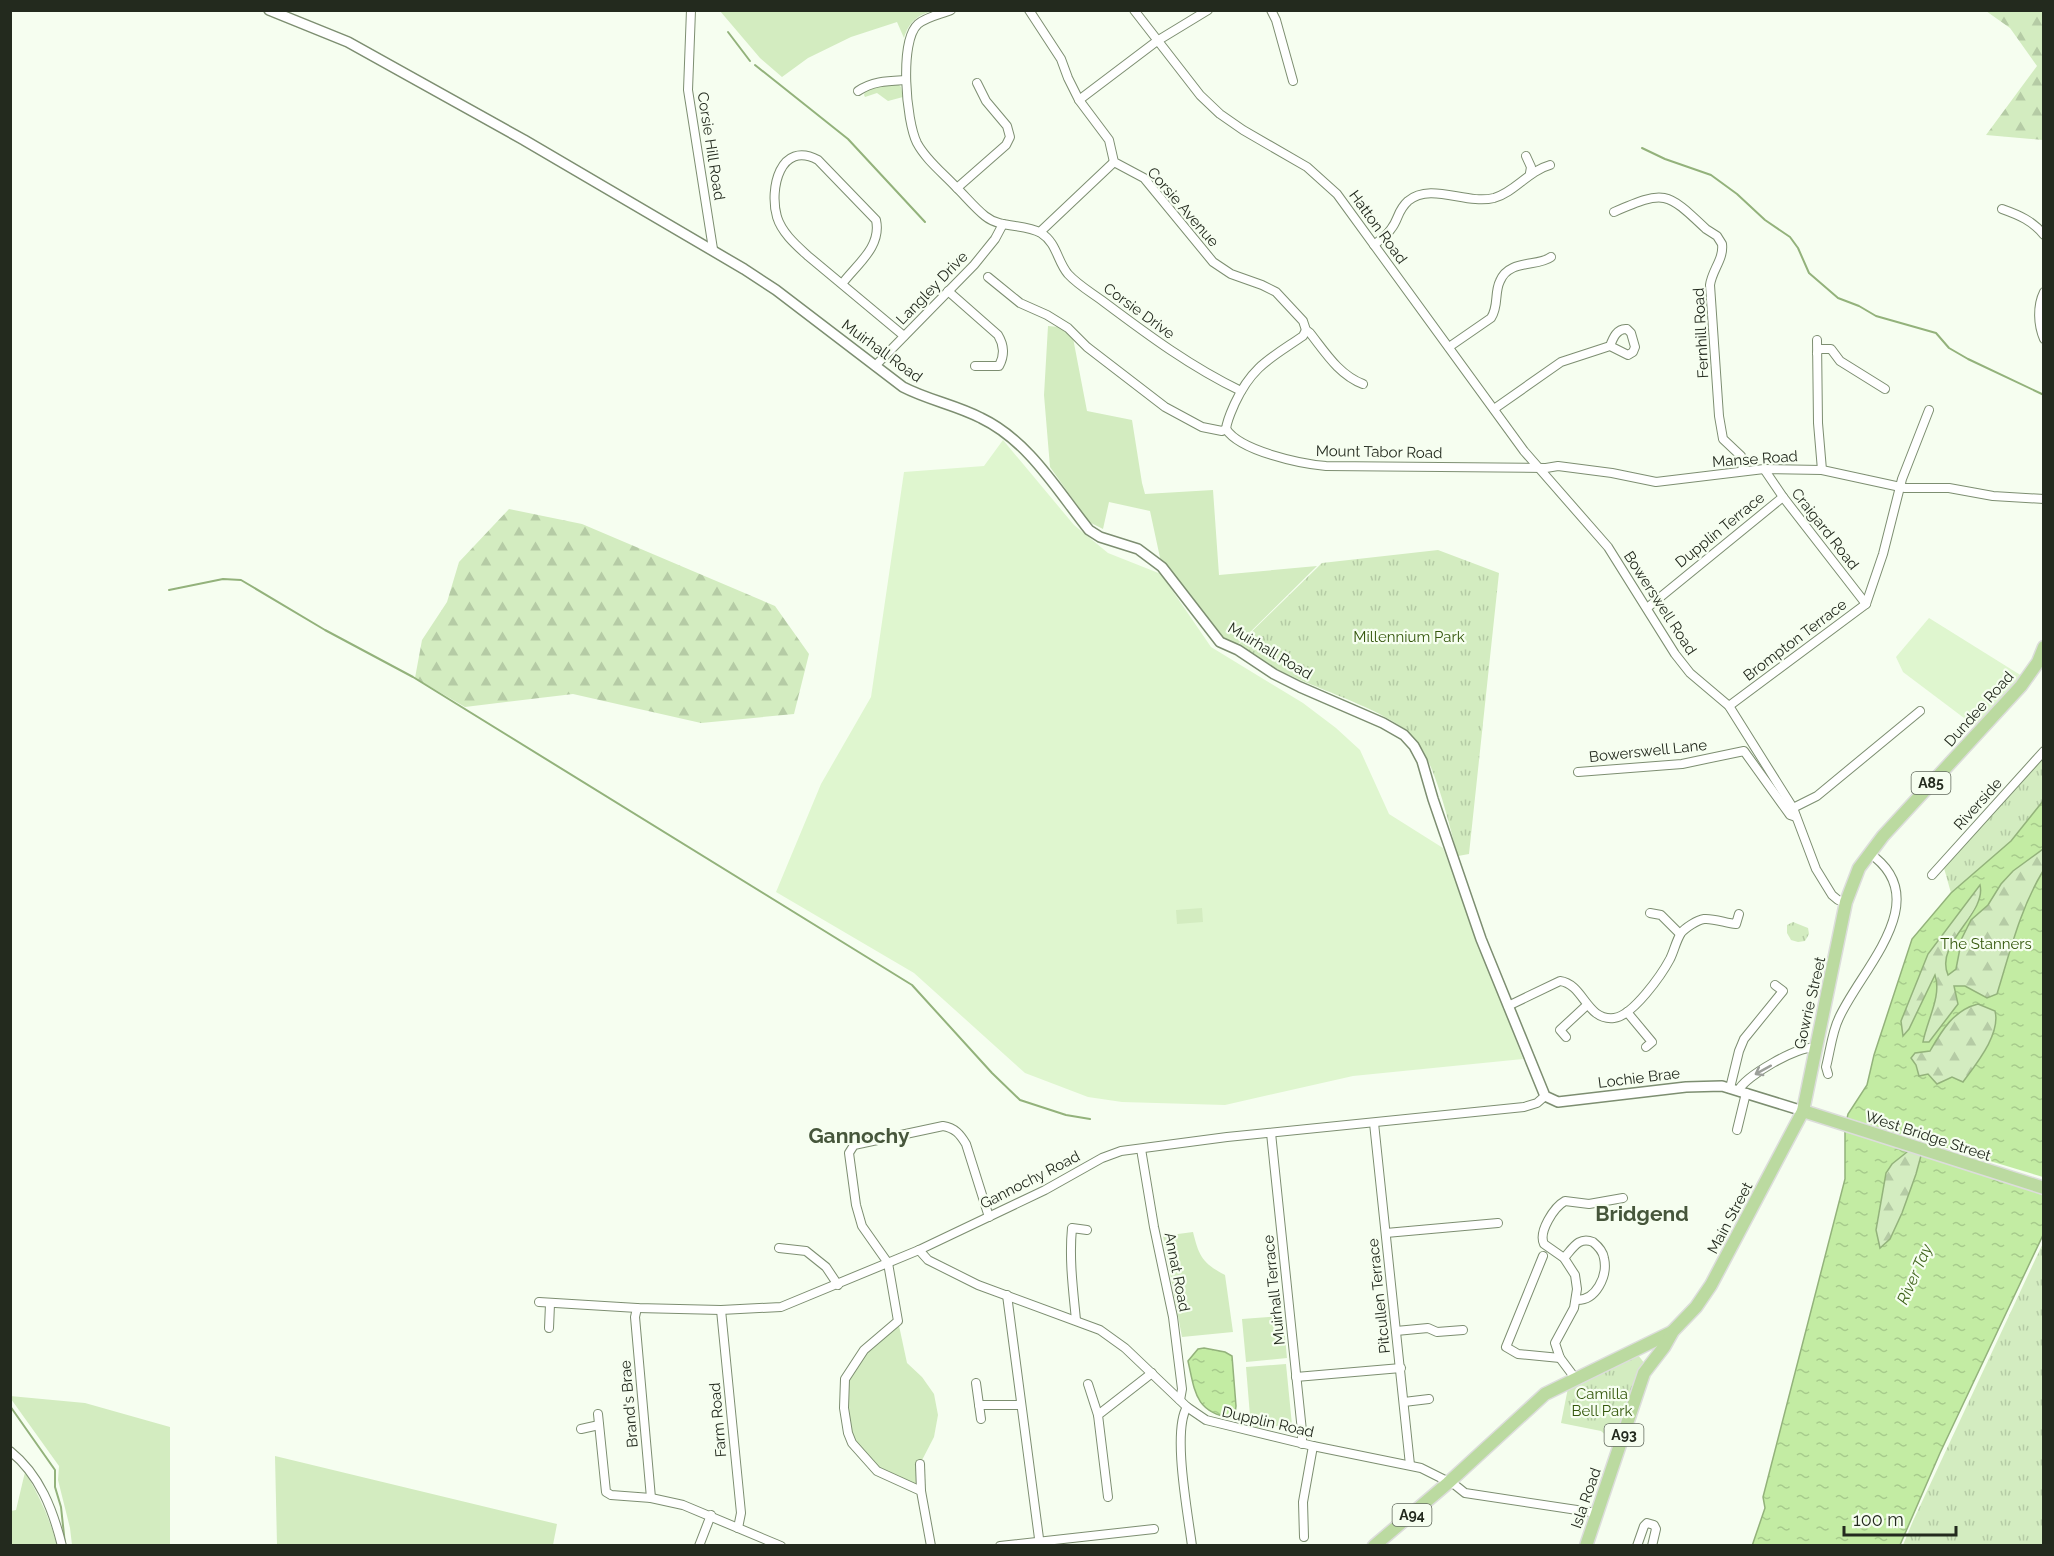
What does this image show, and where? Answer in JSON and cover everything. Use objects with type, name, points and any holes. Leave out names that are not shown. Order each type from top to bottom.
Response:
[{"type":"main road","name":"Dundee Road","points":[[1846,902],[1859,868],[1869,853],[2021,686],[2038,662],[2043,647]]},
{"type":"main road","name":"Gowrie Street","points":[[1803,1111],[1846,902]]},
{"type":"main road","name":"West Bridge Street","points":[[1803,1111],[2043,1188]]},
{"type":"main road","name":"Main Street","points":[[1673,1331],[1696,1308],[1711,1285],[1803,1111]]},
{"type":"main road","name":"A94","points":[[1374,1545],[1448,1483],[1545,1394],[1673,1331]]},
{"type":"main road","name":"Isla Road","points":[[1591,1544],[1597,1513],[1644,1373],[1673,1331]]},
{"type":"street","name":"Muirhall Road","points":[[269,10],[348,42],[689,235],[776,290],[911,391],[981,418],[1011,437],[1031,456],[1089,530],[1100,537],[1138,549],[1162,567],[1220,642],[1238,650],[1283,679],[1383,723],[1404,735],[1414,746],[1422,761],[1456,867],[1508,1006],[1545,1096]]},
{"type":"street","name":"Corsie Hill Road","points":[[691,10],[688,90],[713,249]]},
{"type":"street","points":[[951,10],[921,22],[913,31],[909,42],[907,102],[916,141],[929,159],[984,216],[991,221],[1040,232],[1114,162],[1109,140],[1080,100],[1061,59],[1029,10]]},
{"type":"street","points":[[1134,10],[1157,41]]},
{"type":"street","points":[[1080,100],[1157,41],[1208,10]]},
{"type":"street","points":[[1271,10],[1276,20],[1293,81]]},
{"type":"street","name":"Hatton Road","points":[[1157,41],[1200,95],[1220,114],[1307,167],[1321,177],[1337,194],[1524,451],[1540,468]]},
{"type":"street","points":[[858,91],[878,82],[906,80]]},
{"type":"street","points":[[957,188],[1006,145],[1010,137],[1007,126],[986,101],[977,83]]},
{"type":"street","points":[[842,284],[873,245],[877,236],[876,220],[818,160],[807,155],[792,158],[783,165],[776,181],[777,219],[793,243],[904,336]]},
{"type":"street","points":[[1526,156],[1531,167],[1530,173]]},
{"type":"street","name":"Corsie Avenue","points":[[1114,162],[1144,178],[1213,262],[1231,274],[1276,292],[1303,321],[1306,330],[1343,372],[1363,384]]},
{"type":"street","points":[[1374,244],[1390,231],[1401,207],[1415,196],[1427,193],[1470,199],[1490,198],[1504,194],[1530,173],[1550,165]]},
{"type":"street","name":"Fernhill Road","points":[[1614,212],[1648,197],[1668,198],[1676,201],[1706,229],[1712,231],[1722,244],[1722,256],[1711,276],[1710,285],[1719,416],[1721,434],[1741,456],[1743,471]]},
{"type":"street","points":[[2002,209],[2022,216],[2038,228],[2043,235]]},
{"type":"street","name":"Langley Drive","points":[[875,366],[988,249],[1003,224]]},
{"type":"street","name":"Corsie Drive","points":[[1040,232],[1053,243],[1068,274],[1088,290],[1177,355],[1241,391]]},
{"type":"street","points":[[1449,347],[1491,318],[1496,311],[1498,283],[1507,272],[1527,262],[1546,261],[1551,258]]},
{"type":"street","name":"Mount Tabor Road","points":[[988,277],[1020,303],[1047,315],[1068,328],[1088,347],[1165,407],[1202,427],[1222,431],[1226,429],[1231,436],[1265,453],[1290,462],[1310,465],[1540,468]]},
{"type":"street","points":[[948,291],[998,335],[1003,343],[999,366],[975,366]]},
{"type":"street","points":[[2043,292],[2039,328],[2043,339]]},
{"type":"street","points":[[1226,429],[1246,381],[1259,367],[1303,336],[1306,330]]},
{"type":"street","points":[[1816,340],[1818,423],[1822,470]]},
{"type":"street","points":[[1494,409],[1561,362],[1610,346]]},
{"type":"street","points":[[1816,354],[1819,349],[1831,349],[1840,361],[1885,389]]},
{"type":"street","name":"Brompton Terrace","points":[[1729,706],[1866,604],[1883,554],[1900,487],[1929,410]]},
{"type":"street","name":"Manse Road","points":[[1540,468],[1558,466],[1656,482],[1764,469],[1822,470],[1900,487],[1949,488],[1993,496],[2043,499]]},
{"type":"street","name":"Bowerswell Road","points":[[1540,468],[1608,547],[1675,654],[1690,673],[1729,706],[1792,808],[1816,869],[1832,895],[1846,902]]},
{"type":"street","name":"Craigard Road","points":[[1764,469],[1866,604]]},
{"type":"street","name":"Dupplin Terrace","points":[[1647,608],[1783,497]]},
{"type":"street","points":[[1792,808],[1817,796],[1920,711]]},
{"type":"street","name":"Bowerswell Lane","points":[[1578,772],[1682,764],[1744,751],[1790,815],[1796,817]]},
{"type":"street","name":"Riverside","points":[[1932,875],[2043,751]]},
{"type":"street","points":[[1828,1074],[1826,1067],[1838,1019],[1887,939],[1897,905],[1896,884],[1887,869],[1869,853]]},
{"type":"street","points":[[1650,913],[1661,915],[1680,934]]},
{"type":"street","points":[[1508,1006],[1560,981],[1572,985],[1593,1012],[1603,1017],[1615,1018],[1638,1003],[1664,969],[1680,934],[1704,919],[1736,924],[1738,914]]},
{"type":"street","points":[[1737,1130],[1739,1050],[1744,1039],[1783,991],[1775,985]]},
{"type":"street","points":[[1566,1037],[1560,1030],[1587,1005]]},
{"type":"street","points":[[1627,1012],[1652,1042],[1646,1047]]},
{"type":"street","points":[[1738,1091],[1758,1072],[1807,1047],[1815,1048]]},
{"type":"street","name":"Lochie Brae","points":[[1545,1096],[1558,1102],[1710,1085],[1803,1111]]},
{"type":"street","name":"Gannochy Road","points":[[539,1302],[721,1310],[781,1307],[919,1250],[1045,1190],[1102,1158],[1121,1151],[1524,1107],[1537,1103],[1545,1096]]},
{"type":"street","name":"Pitcullen Terrace","points":[[1374,1123],[1410,1465]]},
{"type":"street","points":[[921,1491],[877,1471],[852,1443],[848,1433],[844,1408],[845,1379],[864,1350],[898,1321],[888,1263],[862,1226],[856,1206],[849,1153],[854,1144],[943,1126],[951,1127],[961,1135],[966,1144],[989,1217]]},
{"type":"street","name":"Muirhall Terrace","points":[[1271,1133],[1302,1444]]},
{"type":"street","name":"Annat Road","points":[[1141,1149],[1154,1227],[1173,1317],[1182,1389],[1180,1401]]},
{"type":"street","points":[[1575,1378],[1560,1358],[1555,1343],[1576,1300],[1575,1275],[1564,1258],[1546,1247],[1542,1241],[1560,1203],[1570,1201],[1589,1204],[1623,1198]]},
{"type":"street","points":[[1386,1233],[1498,1223]]},
{"type":"street","points":[[1076,1320],[1071,1269],[1072,1228],[1087,1230]]},
{"type":"street","points":[[1564,1258],[1579,1241],[1584,1240],[1593,1242],[1604,1257],[1604,1272],[1596,1292],[1588,1299],[1576,1300]]},
{"type":"street","points":[[779,1248],[806,1251],[826,1267],[838,1285]]},
{"type":"street","name":"Dupplin Road","points":[[919,1250],[928,1260],[952,1273],[1076,1320],[1108,1336],[1125,1348],[1180,1401],[1206,1420],[1302,1444],[1422,1468],[1455,1485],[1465,1493],[1597,1513]]},
{"type":"street","points":[[1543,1256],[1506,1347],[1518,1354],[1560,1358]]},
{"type":"street","points":[[1007,1295],[1040,1544]]},
{"type":"street","points":[[549,1328],[550,1304]]},
{"type":"street","name":"Brand's Brae","points":[[637,1308],[635,1317],[651,1498]]},
{"type":"street","name":"Farm Road","points":[[721,1310],[741,1513],[738,1528]]},
{"type":"street","points":[[1396,1331],[1428,1328],[1437,1332],[1463,1330]]},
{"type":"street","points":[[1296,1377],[1401,1368]]},
{"type":"street","points":[[1098,1415],[1152,1373]]},
{"type":"street","points":[[976,1383],[981,1419]]},
{"type":"street","points":[[1088,1384],[1098,1415],[1108,1497]]},
{"type":"street","points":[[1404,1402],[1429,1399]]},
{"type":"street","points":[[980,1406],[1021,1405]]},
{"type":"street","points":[[1187,1407],[1181,1418],[1179,1437],[1192,1545]]},
{"type":"street","points":[[597,1414],[606,1492],[611,1495],[651,1498],[683,1505],[781,1545]]},
{"type":"street","points":[[581,1429],[599,1425]]},
{"type":"street","points":[[1304,1537],[1303,1502],[1312,1446]]},
{"type":"street","points":[[10,1451],[26,1465],[38,1482],[62,1545]]},
{"type":"street","points":[[920,1464],[921,1491],[931,1545]]},
{"type":"street","points":[[699,1545],[711,1515]]},
{"type":"street","points":[[1637,1545],[1647,1523],[1654,1525],[1656,1529],[1652,1545]]},
{"type":"street","points":[[1000,1545],[1040,1544],[1154,1529]]},
{"type":"shaded area","points":[[1003,440],[1074,525],[1108,553],[1161,574],[1211,647],[1303,703],[1360,750],[1389,814],[1443,848],[1523,1059],[1353,1076],[1225,1105],[1122,1102],[1088,1097],[1025,1073],[914,973],[776,892],[821,784],[871,697],[904,472],[984,466]]},
{"type":"shaded area","points":[[1929,618],[2022,676],[1976,727],[1903,672],[1896,657]]},
{"type":"green space","points":[[720,11],[932,11],[914,20],[904,38],[897,22],[851,37],[808,58],[782,77],[760,58]]},
{"type":"green space","points":[[1986,11],[2043,11],[2043,140],[1986,135],[2037,66],[2010,28]]},
{"type":"green space","points":[[897,83],[901,87],[903,97],[888,101],[877,93],[865,97],[864,95],[866,88]]},
{"type":"green space","points":[[1048,326],[1059,327],[1073,338],[1087,411],[1132,420],[1145,494],[1213,490],[1219,575],[1317,566],[1234,648],[1220,642],[1162,567],[1150,511],[1109,502],[1103,529],[1089,522],[1050,467],[1044,395]]},
{"type":"green space","points":[[509,509],[582,524],[775,606],[809,654],[794,714],[701,723],[573,694],[465,707],[415,678],[422,640],[447,602],[459,562]]},
{"type":"green space","name":"Millennium Park","points":[[1438,550],[1499,573],[1469,854],[1458,856],[1430,765],[1416,740],[1406,730],[1375,712],[1285,673],[1238,645],[1322,563]]},
{"type":"green space","points":[[2043,757],[2043,801],[2011,841],[1951,893],[1944,868]]},
{"type":"green space","name":"The Stanners","points":[[2043,849],[2043,871],[2026,905],[1997,994],[1987,998],[1965,986],[1955,986],[1958,1004],[1929,1042],[1922,1042],[1937,992],[1935,975],[1909,1029],[1902,1037],[1901,1021],[1928,954],[1981,884],[1982,896],[1951,945],[1956,969],[1962,938],[1971,920],[1988,905],[2001,884],[2013,871]]},
{"type":"green space","points":[[1202,908],[1203,922],[1177,924],[1176,910]]},
{"type":"green space","points":[[1793,922],[1808,928],[1809,934],[1805,941],[1791,940],[1787,933],[1787,925]]},
{"type":"green space","points":[[1978,1004],[1995,1011],[1996,1020],[1991,1039],[1963,1082],[1952,1077],[1937,1084],[1932,1080],[1919,1077],[1916,1065],[1911,1058],[1915,1053],[1930,1051],[1944,1028],[1955,1016]]},
{"type":"green space","points":[[1912,1148],[1922,1151],[1916,1174],[1890,1239],[1880,1248],[1876,1233],[1886,1173],[1892,1164]]},
{"type":"green space","points":[[1193,1232],[1203,1258],[1211,1267],[1225,1275],[1233,1332],[1182,1337],[1163,1236]]},
{"type":"green space","points":[[2043,1243],[2043,1545],[1903,1545],[1913,1521]]},
{"type":"green space","points":[[1283,1316],[1287,1358],[1246,1362],[1242,1319]]},
{"type":"green space","points":[[898,1321],[907,1363],[922,1377],[934,1394],[938,1415],[934,1437],[920,1464],[921,1491],[877,1471],[848,1433],[845,1379],[864,1350]]},
{"type":"green space","name":"Camilla Bell Park","points":[[1638,1355],[1645,1364],[1617,1445],[1601,1431],[1561,1423],[1568,1388]]},
{"type":"green space","points":[[1286,1364],[1292,1425],[1251,1428],[1246,1367]]},
{"type":"green space","points":[[10,1396],[85,1403],[170,1427],[170,1545],[72,1545],[58,1480],[59,1466]]},
{"type":"green space","points":[[275,1456],[557,1524],[553,1545],[277,1545]]},
{"type":"green space","points":[[25,1472],[44,1507],[57,1545],[11,1545],[11,1511],[16,1510]]},
{"type":"water","name":"River Tay","points":[[2043,801],[2043,849],[2013,871],[2001,884],[1988,905],[1971,920],[1962,938],[1956,969],[1948,975],[1946,963],[1948,952],[1976,907],[1980,896],[1980,885],[1928,954],[1901,1021],[1903,1036],[1909,1029],[1935,975],[1937,991],[1923,1042],[1929,1042],[1958,1004],[1954,986],[1965,986],[1987,998],[1997,994],[2022,916],[2043,871],[2043,1235],[1940,1453],[1900,1545],[1752,1546],[1765,1508],[1763,1497],[1845,1179],[1845,1127],[1848,1114],[1867,1085],[1874,1055],[1912,939],[1951,893],[2011,841]],"holes":[[[1978,1004],[1995,1011],[1996,1020],[1991,1039],[1963,1082],[1952,1077],[1937,1084],[1928,1074],[1919,1076],[1911,1058],[1915,1053],[1930,1051],[1944,1028],[1955,1016]],[[1912,1148],[1922,1152],[1916,1174],[1890,1239],[1880,1248],[1876,1230],[1886,1173],[1892,1164]]]},
{"type":"water","points":[[1198,1349],[1225,1352],[1232,1356],[1236,1406],[1235,1414],[1231,1418],[1219,1415],[1203,1406],[1195,1391],[1188,1361]]},
{"type":"pier","points":[[1844,1117],[2043,1177],[2043,1192],[1842,1128]]},
{"type":"waterway","points":[[728,32],[750,61]]},
{"type":"waterway","points":[[755,65],[848,139],[925,222]]},
{"type":"waterway","points":[[1642,148],[1665,159],[1711,175],[1737,194],[1765,220],[1790,237],[1798,248],[1809,273],[1838,298],[1876,316],[1936,333],[1949,348],[1968,359],[2044,395]]},
{"type":"waterway","points":[[169,590],[223,579],[241,580],[325,630],[413,677],[912,985],[992,1073],[1020,1100],[1066,1115],[1090,1119]]},
{"type":"waterway","points":[[10,1406],[55,1470],[55,1487],[61,1507],[65,1544]]},
{"type":"district","name":"Gannochy","points":[[859,1136]]},
{"type":"district","name":"Bridgend","points":[[1642,1214]]}]
